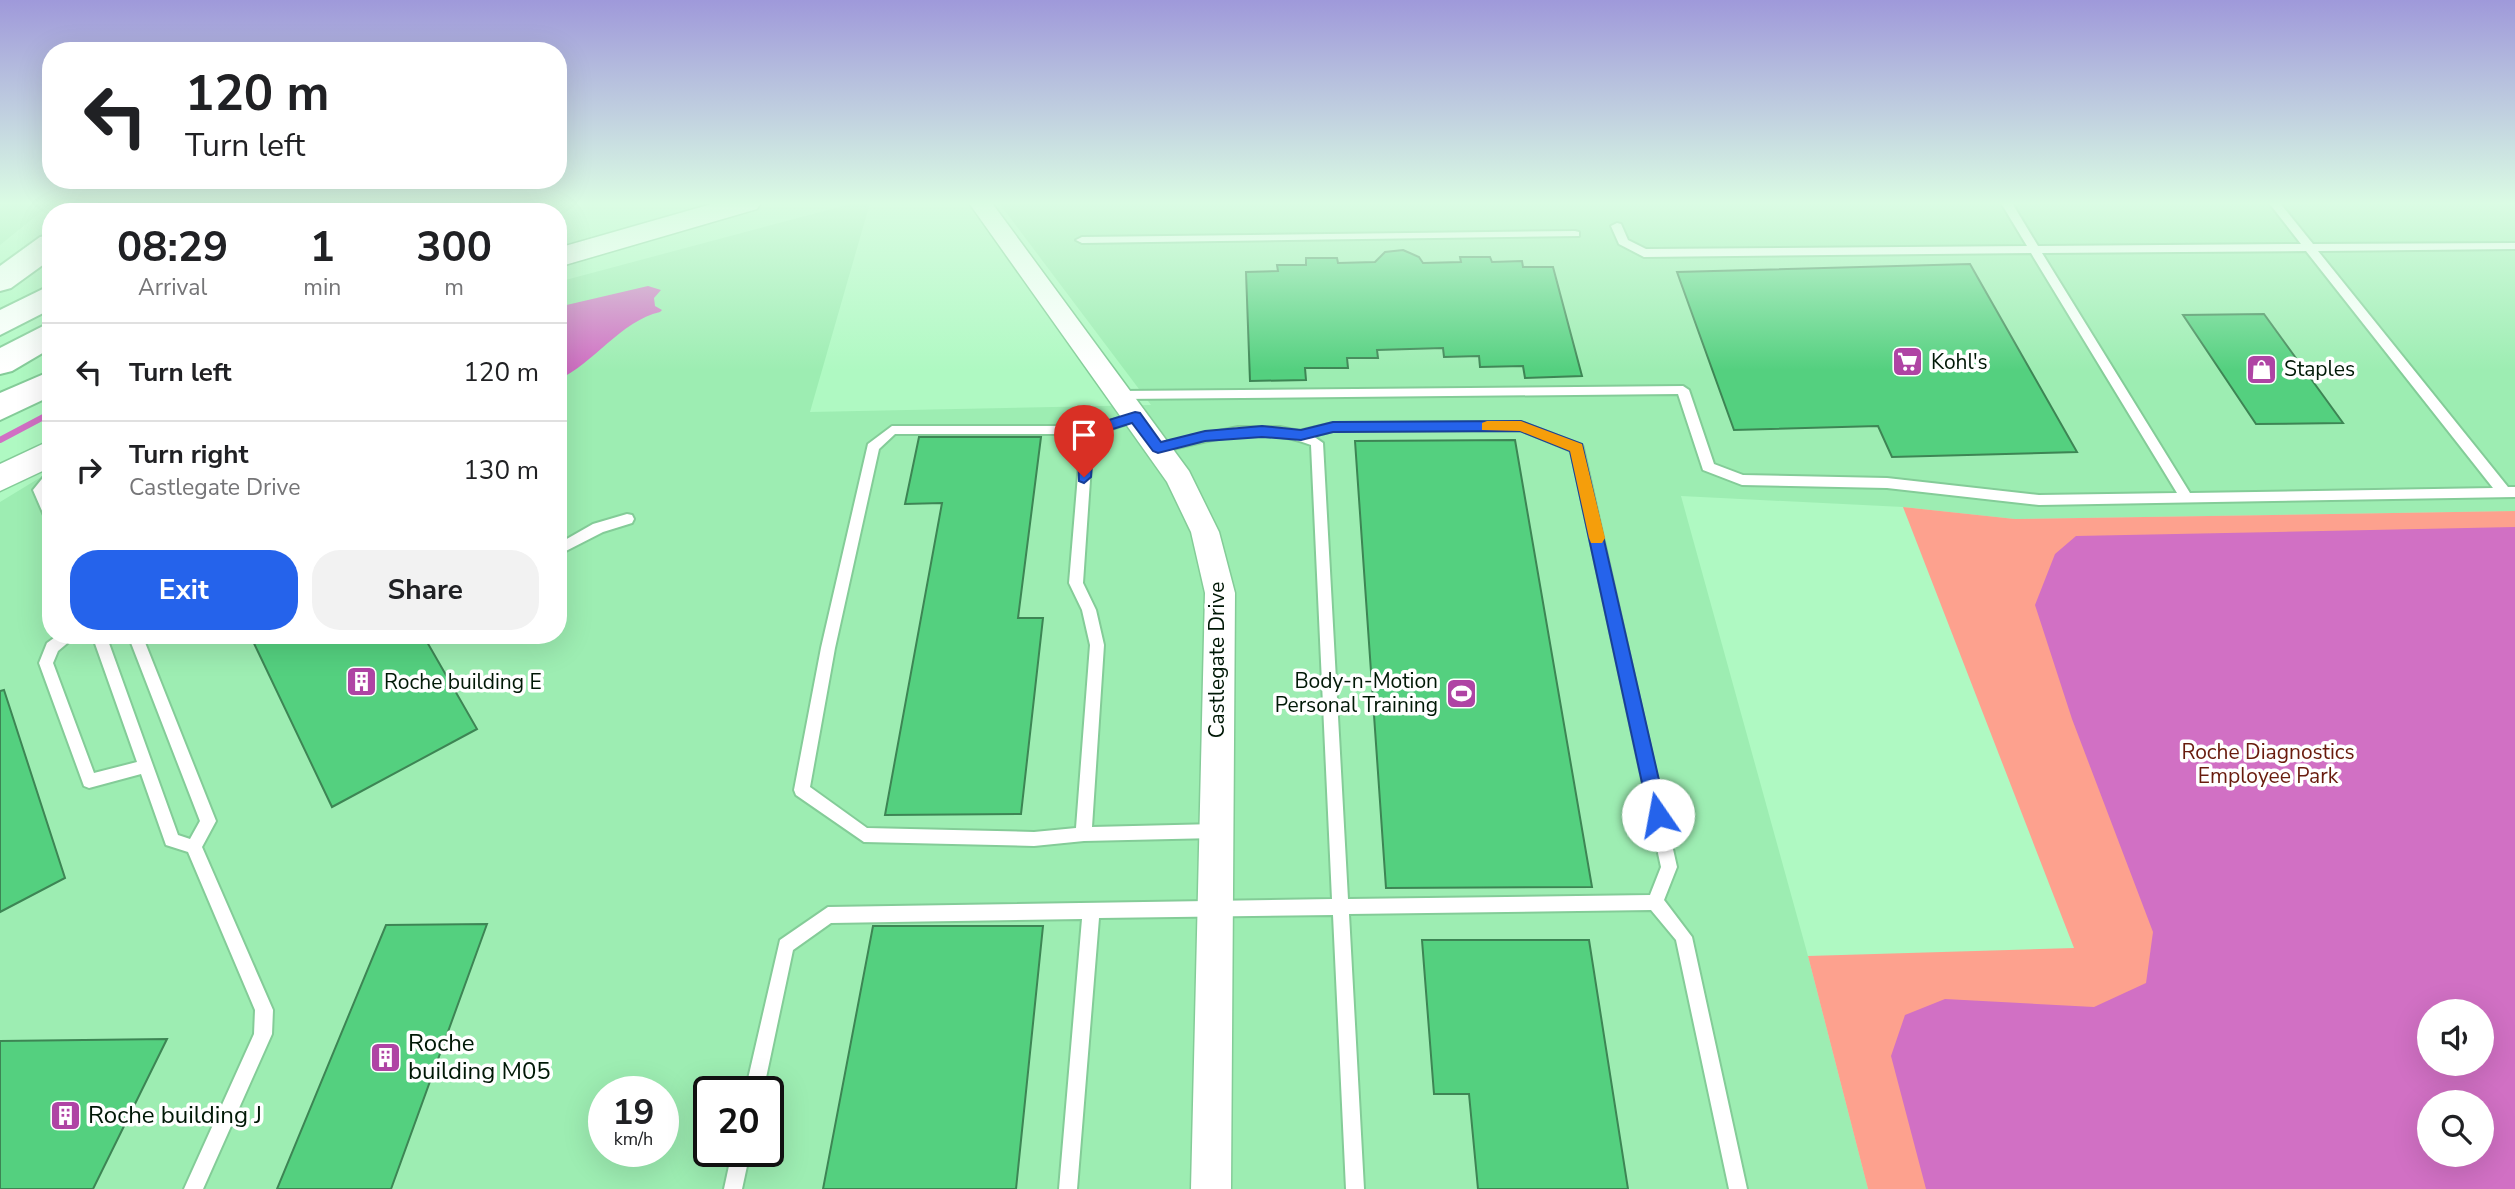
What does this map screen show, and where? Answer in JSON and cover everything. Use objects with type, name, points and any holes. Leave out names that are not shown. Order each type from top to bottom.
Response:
[{"type":"highway","points":[[0,281],[31,258]]},
{"type":"highway","points":[[0,324],[42,300]]},
{"type":"highway","points":[[0,363],[42,338]]},
{"type":"highway","points":[[0,408],[42,387]]},
{"type":"street","name":"Castlegate Drive","points":[[1020,258],[1179,478],[1199,516],[1211,548],[1219,584],[1211,1189]]},
{"type":"street","points":[[0,479],[42,466]]},
{"type":"lane","points":[[2039,258],[2185,495]]},
{"type":"lane","points":[[2319,258],[2510,492]]},
{"type":"lane","points":[[1216,831],[1084,834],[1034,839],[864,835],[802,790],[828,648],[873,447],[892,429],[1094,429],[1127,406],[1684,390],[1700,451],[1708,467],[1723,475],[1742,480],[1887,483],[2039,500],[2185,495],[2510,492]]},
{"type":"lane","points":[[1158,448],[1205,436],[1262,432],[1301,435],[1333,427],[1521,426],[1577,448],[1669,867],[1655,902]]},
{"type":"lane","points":[[1084,834],[1097,645],[1089,610],[1076,583],[1086,451],[1094,429]]},
{"type":"lane","points":[[1301,435],[1317,443],[1355,1189]]},
{"type":"lane","points":[[567,545],[598,528],[627,519]]},
{"type":"lane","points":[[56,644],[52,647],[46,663],[89,781],[146,766]]},
{"type":"lane","points":[[102,644],[172,840],[194,847],[264,1010],[263,1034],[194,1189]]},
{"type":"lane","points":[[139,644],[208,821],[194,847]]},
{"type":"lane","points":[[758,1076],[786,946],[828,915],[1655,902]]},
{"type":"lane","points":[[1655,902],[1684,937],[1738,1189]]},
{"type":"lane","points":[[1068,1189],[1091,910]]},
{"type":"lane","points":[[733,1189],[738,1167]]},
{"type":"shaded area","points":[[646,258],[854,258],[810,412],[1151,405],[1041,258],[2515,258],[2515,511],[2015,519],[1903,507],[1681,496],[1808,956],[1868,1189],[0,1189],[0,502],[42,476],[42,644],[567,644],[567,280]]},
{"type":"shaded area","points":[[648,286],[661,290],[654,298],[655,306],[662,310],[660,312],[633,324],[567,375],[567,305]]},
{"type":"shaded area","name":"Roche Diagnostics Employee Park","points":[[2515,527],[2515,1189],[1926,1189],[1891,1056],[1905,1015],[1945,999],[2094,1007],[2146,983],[2153,932],[2072,719],[2035,605],[2055,554],[2076,536]]},
{"type":"green space","name":"Roche Diagnostics Employee Park","points":[[1903,507],[2015,519],[2515,511],[2515,1189],[1868,1189],[1808,956],[2074,948]]},
{"type":"building","points":[[1306,258],[1337,258],[1338,263],[1375,262],[1379,258],[1420,258],[1423,263],[1491,258],[1492,262],[1522,261],[1523,267],[1553,267],[1582,376],[1525,378],[1523,366],[1480,367],[1479,356],[1444,357],[1443,348],[1377,350],[1378,358],[1347,358],[1348,368],[1305,368],[1306,380],[1250,381],[1246,272],[1278,271],[1277,265],[1306,265]]},
{"type":"building","points":[[1970,264],[2077,452],[1892,457],[1878,426],[1734,430],[1677,272]]},
{"type":"building","name":"Staples","points":[[2264,314],[2343,423],[2256,424],[2183,315]]},
{"type":"building","points":[[919,437],[1041,437],[1018,618],[1043,618],[1021,814],[885,815],[942,503],[905,504]]},
{"type":"building","points":[[1515,440],[1592,887],[1386,888],[1355,441]]},
{"type":"building","name":"Roche building E","points":[[254,644],[428,644],[477,729],[332,807]]},
{"type":"building","points":[[4,690],[65,878],[0,912],[0,691]]},
{"type":"building","name":"Roche building M05","points":[[487,924],[391,1189],[277,1189],[386,925]]},
{"type":"building","points":[[873,926],[1043,926],[1016,1189],[823,1189]]},
{"type":"building","points":[[1422,940],[1589,940],[1628,1189],[1478,1189],[1469,1094],[1434,1094]]},
{"type":"building","name":"Roche building J","points":[[167,1039],[93,1189],[0,1189],[0,1041]]},
{"type":"waterway","points":[[0,440],[42,418]]},
{"type":"slow traffic","points":[[1487,426],[1521,426],[1577,448],[1597,538]]},
{"type":"place","name":"Kohl's","points":[[1908,362]]},
{"type":"place","name":"Staples","points":[[2261,369]]},
{"type":"place","name":"Roche building E","points":[[361,682]]},
{"type":"place","name":"Body-n-Motion Personal Training","points":[[1461,693]]},
{"type":"place","name":"Roche building M05","points":[[385,1057]]},
{"type":"place","name":"Roche building J","points":[[65,1115]]},
{"type":"route","points":[[1084,477],[1086,451],[1094,429],[1135,417],[1158,448],[1205,436],[1262,432],[1301,435],[1333,427],[1521,426],[1577,448],[1658,815]]}]
